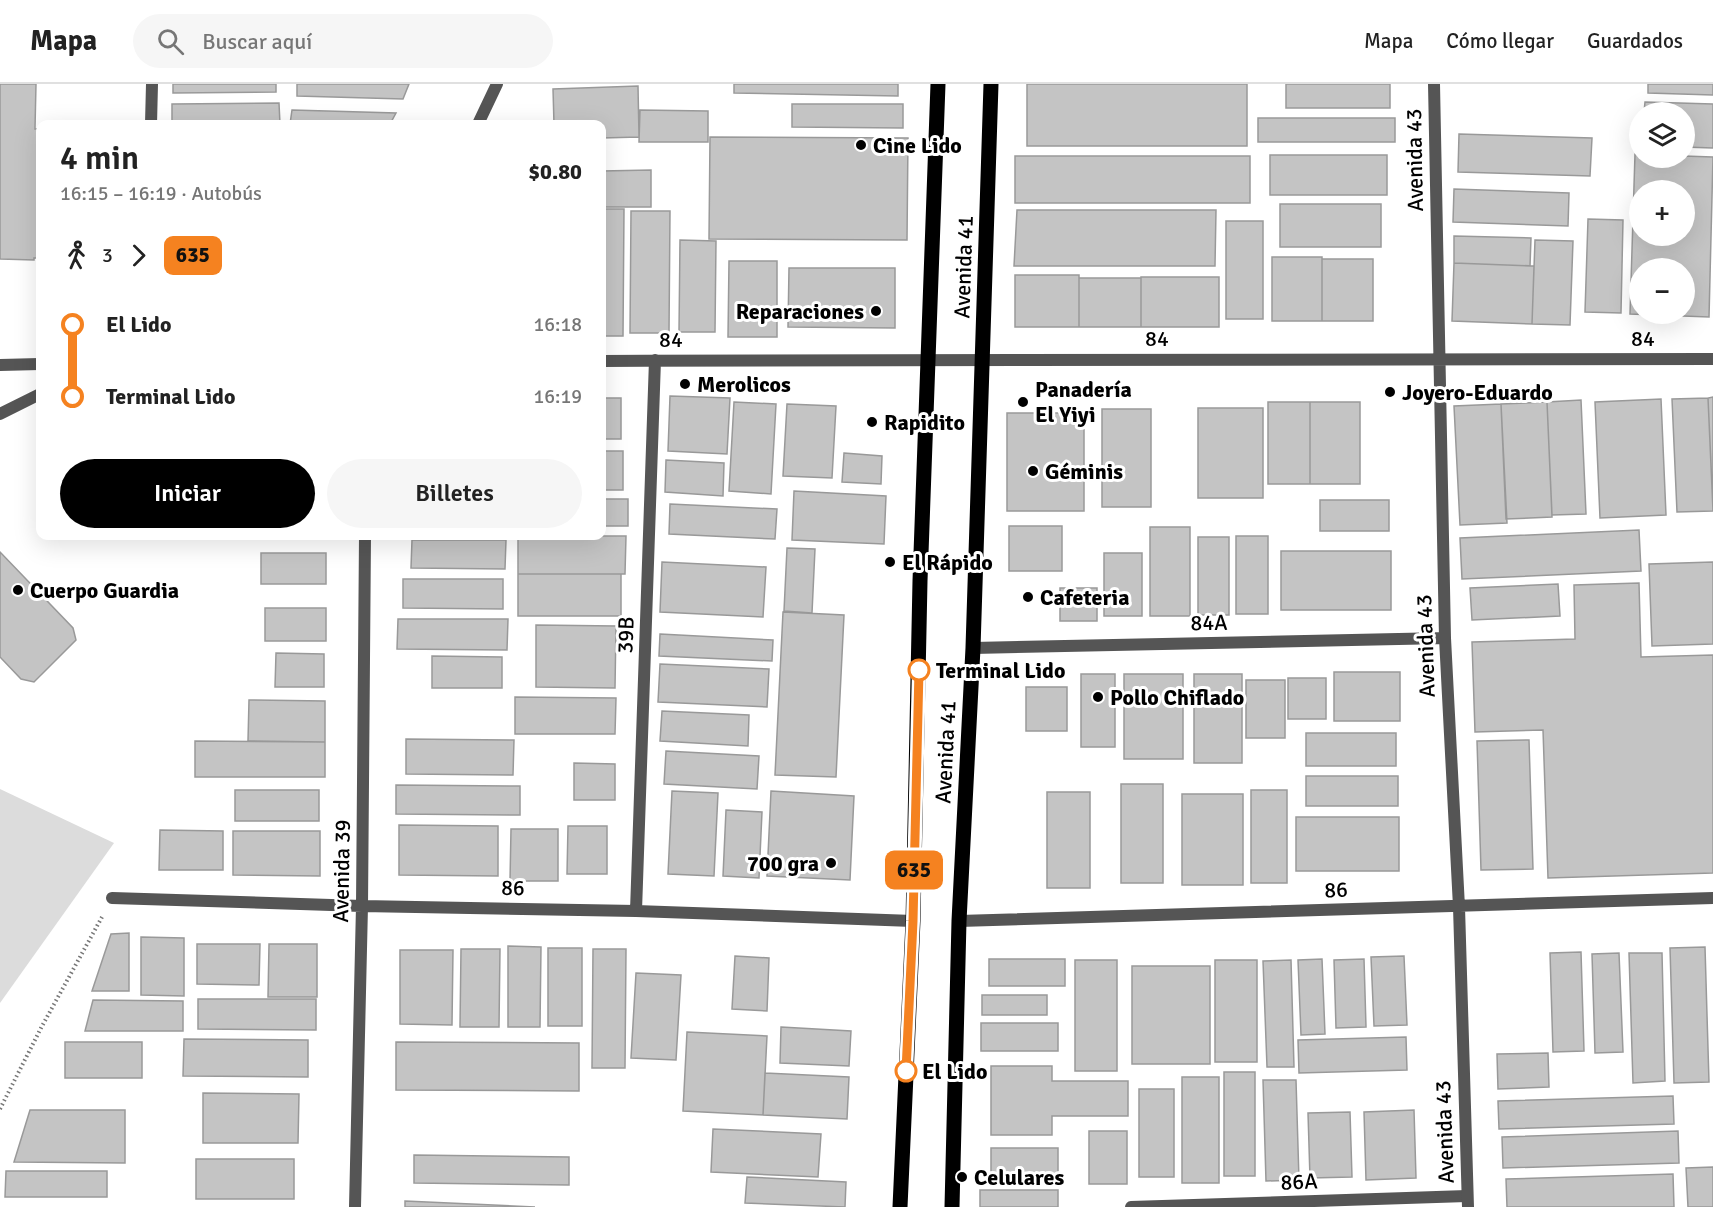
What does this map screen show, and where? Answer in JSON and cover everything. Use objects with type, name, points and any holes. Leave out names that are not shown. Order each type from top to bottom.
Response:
[{"type":"main road","name":"Avenida 41","points":[[900,1207],[913,921],[920,581],[938,84]]},
{"type":"main road","name":"Avenida 41","points":[[952,1207],[959,921],[973,648],[991,84]]},
{"type":"street","points":[[151,120],[152,84]]},
{"type":"street","points":[[480,120],[497,84]]},
{"type":"street","name":"Avenida 43","points":[[1434,84],[1445,638],[1459,907],[1468,1202]]},
{"type":"street","name":"84","points":[[606,361],[1713,359]]},
{"type":"street","name":"39B","points":[[636,911],[655,360]]},
{"type":"street","points":[[0,365],[36,364]]},
{"type":"street","points":[[0,414],[36,396]]},
{"type":"street","name":"Avenida 39","points":[[355,1207],[362,906],[365,540]]},
{"type":"street","name":"84A","points":[[973,648],[1445,638]]},
{"type":"street","name":"86","points":[[112,898],[636,911],[913,921]]},
{"type":"street","name":"86","points":[[959,921],[1713,898]]},
{"type":"street","name":"86A","points":[[1131,1207],[1468,1202]]},
{"type":"path","points":[[0,1109],[112,898]]},
{"type":"shaded area","points":[[0,789],[114,843],[0,1003]]},
{"type":"building","points":[[0,84],[36,84],[36,258],[34,260],[0,259]]},
{"type":"building","points":[[173,84],[276,84],[276,92],[173,93]]},
{"type":"building","points":[[297,84],[409,84],[403,99],[297,96]]},
{"type":"building","points":[[734,84],[898,84],[898,96],[734,93]]},
{"type":"building","points":[[1027,84],[1247,84],[1247,146],[1027,146]]},
{"type":"building","points":[[1286,84],[1390,84],[1390,108],[1286,108]]},
{"type":"building","points":[[1648,84],[1713,84],[1713,95],[1648,93]]},
{"type":"building","points":[[638,86],[639,137],[606,138],[606,120],[554,120],[553,89]]},
{"type":"building","points":[[279,103],[280,120],[172,120],[172,104]]},
{"type":"building","points":[[1695,103],[1713,104],[1713,148],[1695,147]]},
{"type":"building","points":[[792,104],[903,104],[903,128],[792,127]]},
{"type":"building","points":[[292,110],[396,113],[392,120],[291,120]]},
{"type":"building","points":[[640,110],[708,111],[708,142],[639,142]]},
{"type":"building","points":[[1258,118],[1395,118],[1395,142],[1258,142]]},
{"type":"building","points":[[1459,134],[1592,138],[1590,176],[1458,172]]},
{"type":"building","points":[[710,137],[908,138],[907,240],[709,239]]},
{"type":"building","points":[[1270,155],[1387,155],[1387,195],[1270,195]]},
{"type":"building","points":[[1015,156],[1250,156],[1250,203],[1015,203]]},
{"type":"building","points":[[1695,156],[1713,157],[1709,317],[1695,316],[1695,258],[1632,258],[1632,246],[1695,246],[1695,180],[1634,180],[1635,168],[1695,168]]},
{"type":"building","points":[[651,170],[651,207],[606,207],[606,171]]},
{"type":"building","points":[[1454,189],[1569,193],[1568,226],[1453,222]]},
{"type":"building","points":[[1280,204],[1381,204],[1381,247],[1280,247]]},
{"type":"building","points":[[606,209],[624,209],[623,336],[606,336]]},
{"type":"building","points":[[1017,210],[1216,210],[1215,266],[1014,266]]},
{"type":"building","points":[[631,211],[670,211],[669,333],[630,333]]},
{"type":"building","points":[[1588,219],[1623,220],[1621,313],[1585,312]]},
{"type":"building","points":[[1226,221],[1263,221],[1263,319],[1226,319]]},
{"type":"building","points":[[1454,236],[1531,238],[1530,266],[1454,263]]},
{"type":"building","points":[[680,240],[716,241],[715,332],[679,332]]},
{"type":"building","points":[[1535,240],[1573,241],[1570,325],[1532,324]]},
{"type":"building","points":[[1272,257],[1322,257],[1322,321],[1272,321]]},
{"type":"building","points":[[1322,259],[1373,259],[1373,321],[1322,321]]},
{"type":"building","points":[[729,261],[777,261],[777,337],[728,337]]},
{"type":"building","points":[[1454,263],[1534,266],[1532,324],[1452,321]]},
{"type":"building","points":[[789,268],[895,268],[895,328],[788,327]]},
{"type":"building","points":[[1015,275],[1079,275],[1079,327],[1015,327]]},
{"type":"building","points":[[1141,277],[1219,277],[1219,327],[1141,327]]},
{"type":"building","points":[[1079,278],[1141,278],[1141,327],[1079,327]]},
{"type":"building","points":[[670,396],[730,398],[727,454],[668,451]]},
{"type":"building","points":[[1713,397],[1713,508],[1708,398]]},
{"type":"building","points":[[606,398],[621,398],[621,439],[606,439]]},
{"type":"building","points":[[1708,398],[1713,511],[1677,512],[1672,399]]},
{"type":"building","points":[[1661,399],[1666,515],[1600,518],[1595,402]]},
{"type":"building","points":[[1581,400],[1586,514],[1552,515],[1547,402]]},
{"type":"building","points":[[734,402],[776,404],[771,494],[729,491]]},
{"type":"building","points":[[1268,402],[1310,402],[1310,484],[1268,484]]},
{"type":"building","points":[[1310,402],[1360,402],[1360,484],[1310,484]]},
{"type":"building","points":[[1547,402],[1552,517],[1506,519],[1501,404]]},
{"type":"building","points":[[787,404],[836,406],[832,478],[783,476]]},
{"type":"building","points":[[1501,404],[1507,523],[1460,525],[1454,406]]},
{"type":"building","points":[[1198,408],[1263,408],[1263,498],[1198,498]]},
{"type":"building","points":[[1102,409],[1151,409],[1151,507],[1102,507]]},
{"type":"building","points":[[1007,413],[1084,413],[1084,511],[1007,511]]},
{"type":"building","points":[[606,451],[623,451],[623,490],[606,490]]},
{"type":"building","points":[[844,453],[882,456],[881,484],[842,482]]},
{"type":"building","points":[[666,460],[724,463],[723,496],[665,492]]},
{"type":"building","points":[[794,491],[886,496],[884,544],[792,540]]},
{"type":"building","points":[[606,499],[628,499],[628,526],[606,526]]},
{"type":"building","points":[[1320,500],[1389,500],[1389,531],[1320,531]]},
{"type":"building","points":[[670,504],[777,509],[775,539],[669,534]]},
{"type":"building","points":[[1009,526],[1062,526],[1062,571],[1009,571]]},
{"type":"building","points":[[1150,527],[1190,527],[1190,616],[1150,616]]},
{"type":"building","points":[[1639,530],[1641,571],[1462,579],[1460,538]]},
{"type":"building","points":[[606,536],[626,536],[625,574],[518,574],[518,540],[606,540]]},
{"type":"building","points":[[1236,536],[1268,536],[1268,614],[1236,614]]},
{"type":"building","points":[[1198,537],[1229,537],[1229,615],[1198,615]]},
{"type":"building","points":[[412,540],[506,540],[505,569],[411,568]]},
{"type":"building","points":[[787,548],[815,549],[812,613],[784,611]]},
{"type":"building","points":[[1281,551],[1391,551],[1391,610],[1281,610]]},
{"type":"building","name":"Cuerpo Guardia","points":[[0,552],[73,628],[76,640],[34,682],[21,679],[0,657]]},
{"type":"building","points":[[261,553],[326,553],[326,584],[261,584]]},
{"type":"building","points":[[1104,553],[1142,553],[1142,616],[1104,616]]},
{"type":"building","points":[[662,562],[766,567],[763,617],[660,612]]},
{"type":"building","points":[[1713,562],[1713,644],[1652,646],[1649,564]]},
{"type":"building","points":[[518,574],[621,574],[621,616],[518,616]]},
{"type":"building","points":[[403,579],[503,579],[503,609],[403,608]]},
{"type":"building","points":[[1639,583],[1641,657],[1713,655],[1713,873],[1548,878],[1543,730],[1475,732],[1472,642],[1575,639],[1574,585]]},
{"type":"building","points":[[1558,584],[1560,616],[1472,620],[1470,588]]},
{"type":"building","points":[[1060,588],[1097,588],[1097,621],[1060,621]]},
{"type":"building","points":[[265,608],[326,608],[326,641],[265,641]]},
{"type":"building","points":[[783,612],[844,615],[836,777],[775,775]]},
{"type":"building","points":[[398,619],[508,619],[507,650],[397,649]]},
{"type":"building","points":[[536,625],[616,626],[615,688],[536,687]]},
{"type":"building","points":[[660,634],[773,640],[772,661],[659,656]]},
{"type":"building","points":[[276,653],[324,654],[324,687],[275,687]]},
{"type":"building","points":[[432,656],[502,657],[502,688],[432,688]]},
{"type":"building","points":[[660,664],[769,669],[767,707],[658,702]]},
{"type":"building","points":[[1334,672],[1400,672],[1400,721],[1334,721]]},
{"type":"building","points":[[1081,674],[1115,674],[1115,747],[1081,747]]},
{"type":"building","points":[[1124,674],[1183,674],[1183,759],[1124,759]]},
{"type":"building","points":[[1194,674],[1242,674],[1242,763],[1194,763]]},
{"type":"building","points":[[1288,678],[1326,678],[1326,719],[1288,719]]},
{"type":"building","points":[[1246,680],[1285,680],[1285,738],[1246,738]]},
{"type":"building","points":[[1026,687],[1067,687],[1067,731],[1026,731]]},
{"type":"building","points":[[515,697],[616,698],[615,734],[515,734]]},
{"type":"building","points":[[249,700],[325,701],[325,742],[248,741]]},
{"type":"building","points":[[662,711],[749,715],[748,746],[660,741]]},
{"type":"building","points":[[1306,733],[1396,733],[1396,766],[1306,766]]},
{"type":"building","points":[[406,739],[514,740],[513,775],[406,774]]},
{"type":"building","points":[[1529,740],[1533,869],[1481,870],[1477,741]]},
{"type":"building","points":[[195,741],[325,742],[325,777],[195,777]]},
{"type":"building","points":[[666,751],[759,756],[757,789],[664,784]]},
{"type":"building","points":[[574,763],[615,764],[615,800],[574,800]]},
{"type":"building","points":[[1306,776],[1398,776],[1398,806],[1306,806]]},
{"type":"building","points":[[1121,784],[1163,784],[1163,883],[1121,883]]},
{"type":"building","points":[[396,785],[520,786],[520,815],[396,814]]},
{"type":"building","points":[[235,790],[319,790],[319,821],[235,821]]},
{"type":"building","points":[[1251,790],[1287,790],[1287,883],[1251,883]]},
{"type":"building","points":[[672,791],[718,793],[714,876],[668,874]]},
{"type":"building","points":[[771,791],[854,796],[850,880],[767,876]]},
{"type":"building","points":[[1047,792],[1090,792],[1090,888],[1047,888]]},
{"type":"building","points":[[1182,794],[1243,794],[1243,885],[1182,885]]},
{"type":"building","points":[[726,810],[762,812],[759,878],[723,876]]},
{"type":"building","points":[[1296,817],[1399,817],[1399,871],[1296,871]]},
{"type":"building","points":[[399,825],[498,826],[498,876],[399,875]]},
{"type":"building","points":[[568,826],[607,826],[607,874],[567,874]]},
{"type":"building","points":[[511,829],[558,829],[558,881],[510,881]]},
{"type":"building","points":[[160,830],[223,831],[223,870],[159,870]]},
{"type":"building","points":[[233,831],[320,831],[320,876],[233,875]]},
{"type":"building","points":[[129,933],[129,991],[92,991],[111,934]]},
{"type":"building","points":[[141,937],[184,938],[184,996],[141,995]]},
{"type":"building","points":[[197,944],[260,944],[259,985],[197,984]]},
{"type":"building","points":[[269,944],[317,944],[317,997],[268,997]]},
{"type":"building","points":[[508,946],[541,947],[540,1027],[508,1027]]},
{"type":"building","points":[[1705,947],[1709,1082],[1674,1083],[1670,948]]},
{"type":"building","points":[[548,948],[582,948],[582,1026],[548,1026]]},
{"type":"building","points":[[461,949],[500,949],[499,1027],[460,1027]]},
{"type":"building","points":[[593,949],[626,949],[625,1068],[592,1068]]},
{"type":"building","points":[[400,950],[453,950],[452,1025],[400,1024]]},
{"type":"building","points":[[1581,952],[1584,1051],[1553,1052],[1550,953]]},
{"type":"building","points":[[1619,953],[1623,1052],[1595,1053],[1592,954]]},
{"type":"building","points":[[1629,953],[1662,953],[1665,1081],[1633,1083]]},
{"type":"building","points":[[735,956],[769,958],[767,1011],[732,1009]]},
{"type":"building","points":[[1404,956],[1407,1025],[1374,1026],[1371,957]]},
{"type":"building","points":[[989,959],[1065,959],[1065,986],[989,986]]},
{"type":"building","points":[[1322,959],[1325,1034],[1301,1035],[1298,960]]},
{"type":"building","points":[[1364,959],[1366,1027],[1336,1028],[1334,960]]},
{"type":"building","points":[[1075,960],[1117,960],[1117,1071],[1075,1071]]},
{"type":"building","points":[[1215,960],[1257,960],[1257,1062],[1215,1062]]},
{"type":"building","points":[[1291,960],[1294,1067],[1267,1067],[1263,961]]},
{"type":"building","points":[[1132,966],[1210,966],[1210,1064],[1132,1064]]},
{"type":"building","points":[[636,973],[681,975],[676,1060],[631,1058]]},
{"type":"building","points":[[982,995],[1047,995],[1047,1015],[982,1015]]},
{"type":"building","points":[[198,999],[316,999],[316,1030],[198,1029]]},
{"type":"building","points":[[93,1000],[183,1001],[183,1031],[85,1031]]},
{"type":"building","points":[[981,1023],[1058,1023],[1058,1051],[981,1051]]},
{"type":"building","points":[[781,1027],[851,1031],[849,1066],[780,1063]]},
{"type":"building","points":[[687,1032],[767,1036],[763,1115],[683,1111]]},
{"type":"building","points":[[1406,1037],[1407,1070],[1299,1073],[1298,1040]]},
{"type":"building","points":[[184,1039],[308,1040],[308,1077],[183,1076]]},
{"type":"building","points":[[65,1042],[142,1042],[142,1078],[65,1078]]},
{"type":"building","points":[[396,1042],[579,1043],[579,1091],[396,1090]]},
{"type":"building","points":[[1548,1053],[1549,1087],[1498,1089],[1497,1054]]},
{"type":"building","points":[[991,1066],[1052,1066],[1052,1081],[1128,1081],[1128,1116],[1052,1116],[1052,1135],[991,1135]]},
{"type":"building","points":[[1224,1072],[1255,1072],[1255,1176],[1224,1176]]},
{"type":"building","points":[[765,1073],[849,1077],[847,1119],[763,1115]]},
{"type":"building","points":[[1182,1077],[1219,1077],[1219,1183],[1182,1183]]},
{"type":"building","points":[[1263,1080],[1296,1080],[1299,1180],[1266,1181]]},
{"type":"building","points":[[1139,1089],[1174,1089],[1174,1177],[1139,1177]]},
{"type":"building","points":[[203,1093],[299,1094],[298,1143],[203,1143]]},
{"type":"building","points":[[1673,1096],[1674,1124],[1499,1129],[1498,1101]]},
{"type":"building","points":[[30,1110],[125,1110],[125,1163],[14,1162]]},
{"type":"building","points":[[1414,1110],[1416,1178],[1366,1180],[1364,1112]]},
{"type":"building","points":[[1350,1112],[1352,1177],[1310,1178],[1308,1113]]},
{"type":"building","points":[[713,1129],[821,1134],[818,1177],[711,1172]]},
{"type":"building","points":[[1089,1131],[1127,1131],[1127,1184],[1089,1184]]},
{"type":"building","points":[[1678,1131],[1679,1163],[1503,1168],[1502,1137]]},
{"type":"building","points":[[991,1148],[1058,1148],[1058,1182],[991,1182]]},
{"type":"building","points":[[414,1155],[569,1157],[569,1185],[414,1183]]},
{"type":"building","points":[[196,1159],[294,1159],[294,1199],[196,1199]]},
{"type":"building","points":[[1713,1167],[1713,1207],[1688,1207],[1686,1168]]},
{"type":"building","points":[[6,1171],[107,1171],[107,1197],[5,1197]]},
{"type":"building","points":[[1673,1174],[1674,1207],[1507,1207],[1506,1179]]},
{"type":"building","points":[[747,1177],[846,1182],[845,1207],[745,1203]]},
{"type":"building","points":[[980,1190],[1058,1190],[1058,1207],[980,1207]]},
{"type":"building","points":[[405,1201],[535,1207],[405,1207]]},
{"type":"bus line","name":"635","points":[[906,1071],[913,921],[919,670]]},
{"type":"place","name":"Cine Lido","points":[[861,145]]},
{"type":"place","name":"Reparaciones","points":[[876,311]]},
{"type":"place","name":"Merolicos","points":[[685,384]]},
{"type":"place","name":"Joyero-Eduardo","points":[[1390,392]]},
{"type":"place","name":"Panadería El Yiyi","points":[[1023,402]]},
{"type":"place","name":"Rapidito","points":[[872,422]]},
{"type":"place","name":"Géminis","points":[[1033,471]]},
{"type":"place","name":"El Rápido","points":[[890,562]]},
{"type":"place","name":"Cuerpo Guardia","points":[[18,590]]},
{"type":"place","name":"Cafeteria","points":[[1028,597]]},
{"type":"place","name":"Terminal Lido","points":[[919,670]]},
{"type":"place","name":"Pollo Chiflado","points":[[1098,697]]},
{"type":"place","name":"700 gra","points":[[831,863]]},
{"type":"place","name":"El Lido","points":[[906,1071]]},
{"type":"place","name":"Celulares","points":[[962,1177]]}]
